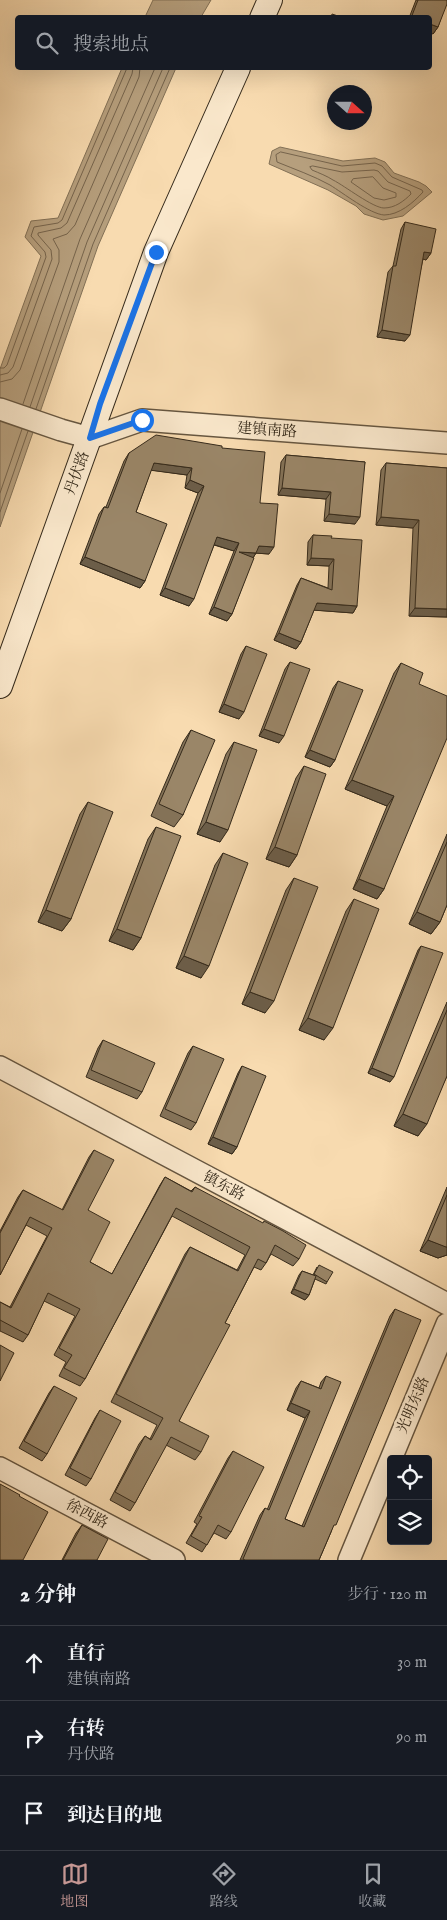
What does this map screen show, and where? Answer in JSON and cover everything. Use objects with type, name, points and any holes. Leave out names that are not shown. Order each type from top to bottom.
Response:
[{"type":"main road","points":[[263,15],[270,0]]},
{"type":"main road","name":"丹伏路","points":[[0,686],[156,252],[237,70]]},
{"type":"street","points":[[0,409],[90,438]]},
{"type":"street","name":"建镇南路","points":[[90,438],[142,420],[447,443]]},
{"type":"street","name":"镇东路","points":[[0,1067],[447,1304]]},
{"type":"street","name":"光明东路","points":[[393,1455],[447,1324]]},
{"type":"street","name":"徐西路","points":[[0,1468],[174,1560]]},
{"type":"street","name":"光明东路","points":[[349,1560],[387,1469]]},
{"type":"water","points":[[153,0],[211,0],[202,15],[146,15]]},
{"type":"water","points":[[121,70],[175,70],[98,246],[0,527],[0,369],[41,256],[25,237],[31,221],[58,218]]},
{"type":"water","points":[[280,147],[343,161],[375,158],[385,162],[394,173],[419,182],[432,192],[403,216],[383,220],[364,214],[356,206],[328,190],[269,164],[272,151]]},
{"type":"building","points":[[418,0],[447,0],[438,27],[432,25],[432,15],[412,15]]},
{"type":"building","points":[[405,222],[436,229],[431,253],[424,252],[410,335],[382,330],[393,266],[396,266]]},
{"type":"building","points":[[156,435],[222,446],[222,448],[265,452],[260,503],[278,504],[274,547],[259,546],[256,553],[239,552],[254,558],[232,614],[214,607],[239,543],[217,537],[194,599],[165,588],[204,486],[190,480],[192,468],[154,463],[136,512],[167,524],[145,581],[85,557],[104,507],[108,508],[129,453]]},
{"type":"building","points":[[286,455],[365,462],[360,517],[329,514],[331,492],[282,488]]},
{"type":"building","points":[[386,463],[447,468],[447,609],[415,608],[419,520],[381,517]]},
{"type":"building","points":[[313,535],[362,540],[357,606],[317,603],[301,642],[279,633],[301,578],[332,590],[334,559],[311,558]]},
{"type":"building","points":[[246,646],[267,654],[244,712],[224,704]]},
{"type":"building","points":[[290,662],[310,669],[284,736],[264,729]]},
{"type":"building","points":[[401,663],[423,673],[419,684],[447,696],[447,738],[384,889],[359,879],[394,796],[352,780]]},
{"type":"building","points":[[338,681],[363,690],[335,760],[310,750]]},
{"type":"building","points":[[191,730],[215,740],[183,815],[159,804]]},
{"type":"building","points":[[234,742],[257,750],[228,830],[206,822]]},
{"type":"building","points":[[304,766],[326,774],[297,855],[275,847]]},
{"type":"building","points":[[88,802],[113,812],[71,919],[46,910]]},
{"type":"building","points":[[156,827],[181,836],[141,938],[117,929]]},
{"type":"building","points":[[447,842],[447,905],[440,922],[417,912]]},
{"type":"building","points":[[223,853],[248,863],[209,966],[184,956]]},
{"type":"building","points":[[294,878],[318,887],[274,1001],[250,992]]},
{"type":"building","points":[[354,899],[379,909],[333,1028],[308,1018]]},
{"type":"building","points":[[421,946],[443,953],[394,1077],[372,1068]]},
{"type":"building","points":[[447,1010],[447,1076],[427,1124],[403,1114]]},
{"type":"building","points":[[103,1040],[155,1063],[142,1092],[91,1070]]},
{"type":"building","points":[[193,1046],[224,1059],[196,1123],[165,1109]]},
{"type":"building","points":[[242,1066],[266,1076],[237,1147],[213,1137]]},
{"type":"building","points":[[94,1150],[114,1160],[88,1210],[110,1222],[90,1262],[112,1274],[165,1177],[192,1192],[195,1187],[263,1223],[264,1221],[306,1245],[299,1259],[275,1245],[266,1263],[258,1259],[225,1323],[230,1325],[179,1421],[209,1436],[201,1452],[171,1437],[135,1503],[115,1492],[145,1436],[151,1440],[163,1418],[116,1394],[190,1247],[238,1271],[250,1247],[176,1208],[85,1379],[64,1368],[72,1355],[59,1348],[80,1309],[48,1293],[28,1335],[0,1320],[0,1302],[11,1308],[52,1228],[30,1217],[0,1275],[0,1233],[23,1190],[63,1210]]},
{"type":"building","points":[[447,1195],[447,1247],[446,1247],[428,1240]]},
{"type":"building","points":[[319,1265],[333,1272],[327,1282],[314,1274]]},
{"type":"building","points":[[302,1271],[316,1276],[309,1295],[294,1289]]},
{"type":"building","points":[[395,1309],[421,1320],[336,1525],[334,1525],[319,1560],[243,1559],[265,1508],[269,1510],[310,1411],[291,1403],[301,1381],[321,1389],[326,1376],[341,1382],[285,1519],[304,1527]]},
{"type":"building","points":[[0,1345],[14,1353],[0,1381]]},
{"type":"building","points":[[54,1386],[77,1398],[47,1454],[24,1441]]},
{"type":"building","points":[[100,1410],[121,1421],[91,1479],[70,1468]]},
{"type":"building","points":[[233,1451],[264,1467],[231,1532],[218,1525],[207,1545],[191,1536],[202,1517],[199,1516]]},
{"type":"building","points":[[0,1484],[48,1512],[23,1560],[0,1560]]},
{"type":"building","points":[[82,1525],[108,1539],[97,1560],[63,1560]]},
{"type":"route","points":[[142,420],[90,438],[100,404],[156,252]]}]
